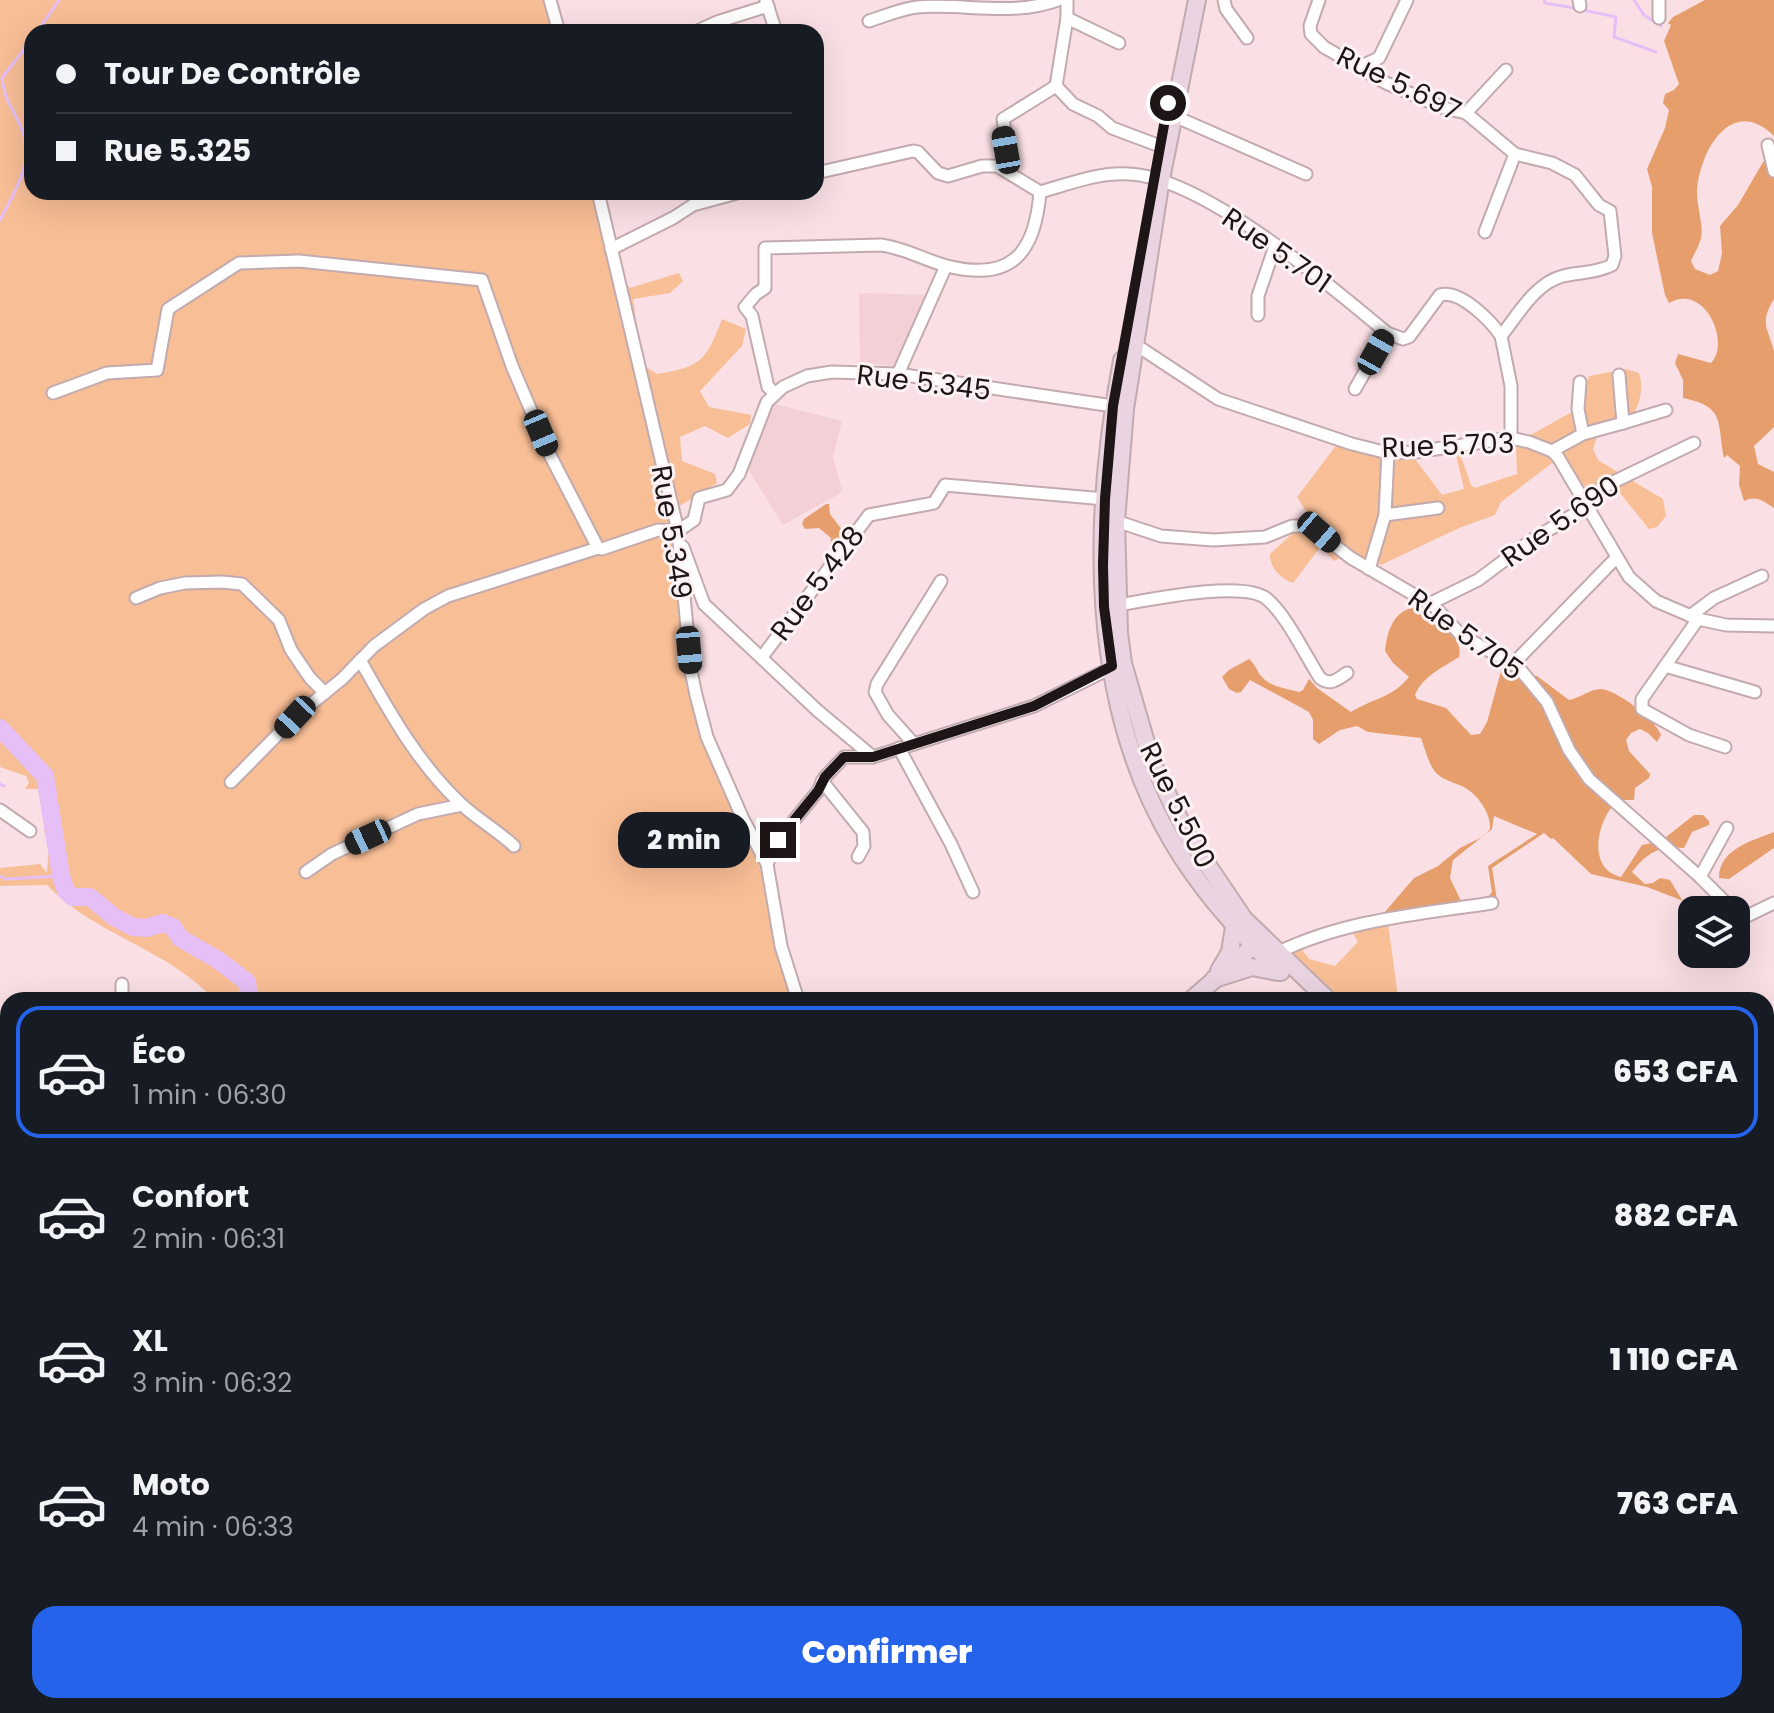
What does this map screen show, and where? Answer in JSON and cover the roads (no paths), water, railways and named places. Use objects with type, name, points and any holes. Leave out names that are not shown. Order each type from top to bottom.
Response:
[{"type":"main road","name":"Rue 5.500","points":[[1111,606],[1125,409],[1136,345],[1160,146],[1187,0]]},
{"type":"main road","name":"Rue 5.500","points":[[1197,0],[1174,116],[1157,178],[1113,406],[1105,499],[1111,606],[1123,723],[1136,766],[1154,807],[1192,872],[1234,927],[1277,953],[1286,970]]},
{"type":"main road","name":"Rue 5.500","points":[[1118,664],[1151,760],[1169,800],[1215,880],[1258,942],[1286,970]]},
{"type":"main road","points":[[1214,979],[1230,952],[1234,927]]},
{"type":"main road","points":[[1200,992],[1258,942]]},
{"type":"main road","points":[[1214,979],[1252,967],[1286,970],[1317,992]]},
{"type":"main road","points":[[1286,970],[1306,992]]},
{"type":"street","points":[[550,0],[557,24]]},
{"type":"street","points":[[869,21],[912,8],[1014,10],[1058,0]]},
{"type":"street","points":[[1011,173],[1003,119],[1056,86],[1067,0]]},
{"type":"street","points":[[1224,0],[1226,9],[1247,38]]},
{"type":"street","name":"Rue 5.697","points":[[1319,0],[1310,26],[1311,34],[1324,47],[1416,97],[1466,113],[1515,154],[1552,163],[1581,180],[1599,205],[1610,211],[1615,256],[1608,267],[1560,277],[1545,285],[1501,336]]},
{"type":"street","points":[[1359,67],[1379,58],[1407,0]]},
{"type":"street","points":[[1659,0],[1659,18]]},
{"type":"street","points":[[725,24],[767,3],[774,24]]},
{"type":"street","points":[[1067,18],[1119,43]]},
{"type":"street","points":[[1466,113],[1506,70]]},
{"type":"street","points":[[1056,86],[1073,104],[1098,116],[1112,128],[1160,146]]},
{"type":"street","points":[[1174,116],[1306,174]]},
{"type":"street","points":[[1768,145],[1774,171]]},
{"type":"street","points":[[824,171],[913,151],[918,152],[938,173],[948,176],[964,174],[982,166],[997,166],[1040,192],[1072,181],[1120,174],[1157,178]]},
{"type":"street","points":[[1485,232],[1515,154]]},
{"type":"street","name":"Rue 5.701","points":[[1157,178],[1194,193],[1275,246],[1387,333]]},
{"type":"street","points":[[231,782],[295,717],[374,646],[412,617],[448,596],[658,530],[678,531],[694,520],[699,498],[727,490],[739,474],[767,402],[775,393],[768,387],[752,316],[745,307],[765,288],[765,248],[896,246],[946,266],[974,270],[1006,267],[1015,260],[1035,225],[1040,192]]},
{"type":"street","name":"Rue 5.349","points":[[600,200],[678,531],[691,671],[707,737],[743,819],[767,864],[781,946],[795,992]]},
{"type":"street","points":[[691,200],[693,205]]},
{"type":"street","points":[[611,249],[693,205],[711,200]]},
{"type":"street","points":[[1258,315],[1258,296],[1275,246]]},
{"type":"street","points":[[53,393],[107,373],[157,370],[168,309],[239,263],[299,261],[482,280],[512,366],[550,455],[598,548]]},
{"type":"street","points":[[898,374],[946,266]]},
{"type":"street","points":[[1355,389],[1387,333],[1403,339],[1409,337],[1440,295],[1453,294],[1491,322],[1501,336],[1511,386],[1511,438]]},
{"type":"street","name":"Rue 5.703","points":[[1136,345],[1218,399],[1352,444],[1388,453],[1415,452],[1511,438],[1552,451],[1616,558],[1638,588],[1656,601],[1694,617],[1726,625],[1774,626]]},
{"type":"street","name":"Rue 5.345","points":[[775,393],[807,376],[832,372],[898,374],[1113,406]]},
{"type":"street","points":[[1619,375],[1623,423]]},
{"type":"street","points":[[1580,382],[1578,409],[1583,434]]},
{"type":"street","points":[[1552,451],[1583,434],[1666,410]]},
{"type":"street","name":"Rue 5.690","points":[[1429,604],[1478,580],[1586,505],[1594,494],[1613,481],[1694,443]]},
{"type":"street","points":[[1369,569],[1385,515],[1388,453]]},
{"type":"street","name":"Rue 5.428","points":[[762,657],[869,515],[934,503],[945,485],[1105,499]]},
{"type":"street","points":[[1385,515],[1438,508]]},
{"type":"street","name":"Rue 5.705","points":[[1116,521],[1161,536],[1213,540],[1265,537],[1292,526],[1310,526],[1351,558],[1429,604],[1461,635],[1513,664],[1540,691],[1569,750],[1589,779],[1719,896]]},
{"type":"street","points":[[678,531],[704,604],[818,711],[873,757]]},
{"type":"street","points":[[1513,664],[1616,558]]},
{"type":"street","points":[[1725,747],[1689,735],[1642,709],[1642,699],[1694,617],[1714,598],[1762,576]]},
{"type":"street","points":[[914,744],[888,715],[875,692],[941,581]]},
{"type":"street","points":[[136,598],[160,588],[185,583],[242,584],[279,620],[291,650],[310,678],[325,693]]},
{"type":"street","points":[[1111,606],[1204,593],[1240,591],[1259,594],[1275,608],[1320,678],[1332,682],[1347,673]]},
{"type":"street","points":[[360,660],[413,749],[462,805],[514,846]]},
{"type":"street","points":[[767,864],[778,840],[844,757],[873,757],[1034,706],[1118,664]]},
{"type":"street","points":[[1665,666],[1755,692]]},
{"type":"street","points":[[899,748],[973,892]]},
{"type":"street","points":[[822,781],[863,832],[864,846],[858,857]]},
{"type":"street","points":[[306,872],[332,854],[418,814],[462,805]]},
{"type":"street","points":[[0,810],[30,831]]},
{"type":"street","points":[[1700,877],[1727,828]]},
{"type":"street","points":[[1277,953],[1317,936],[1369,922],[1492,903]]},
{"type":"street","name":"Rue 5.705","points":[[1750,915],[1774,903]]},
{"type":"street","points":[[122,984],[122,992]]},
{"type":"waterway","points":[[42,24],[59,0]]},
{"type":"waterway","points":[[1544,0],[1545,3],[1575,8]]},
{"type":"waterway","points":[[1634,0],[1644,15],[1661,26]]},
{"type":"waterway","points":[[1583,10],[1616,17],[1614,37],[1656,52]]},
{"type":"waterway","points":[[24,49],[2,78],[7,99],[24,138]]},
{"type":"waterway","points":[[0,220],[24,167]]},
{"type":"waterway","points":[[0,728],[45,776],[66,891],[72,897],[90,897],[114,917],[133,927],[146,928],[163,923],[173,927],[180,938],[218,960],[247,982],[248,992]]},
{"type":"waterway","points":[[0,784],[4,786]]},
{"type":"waterway","points":[[0,876],[6,879],[61,876]]}]
